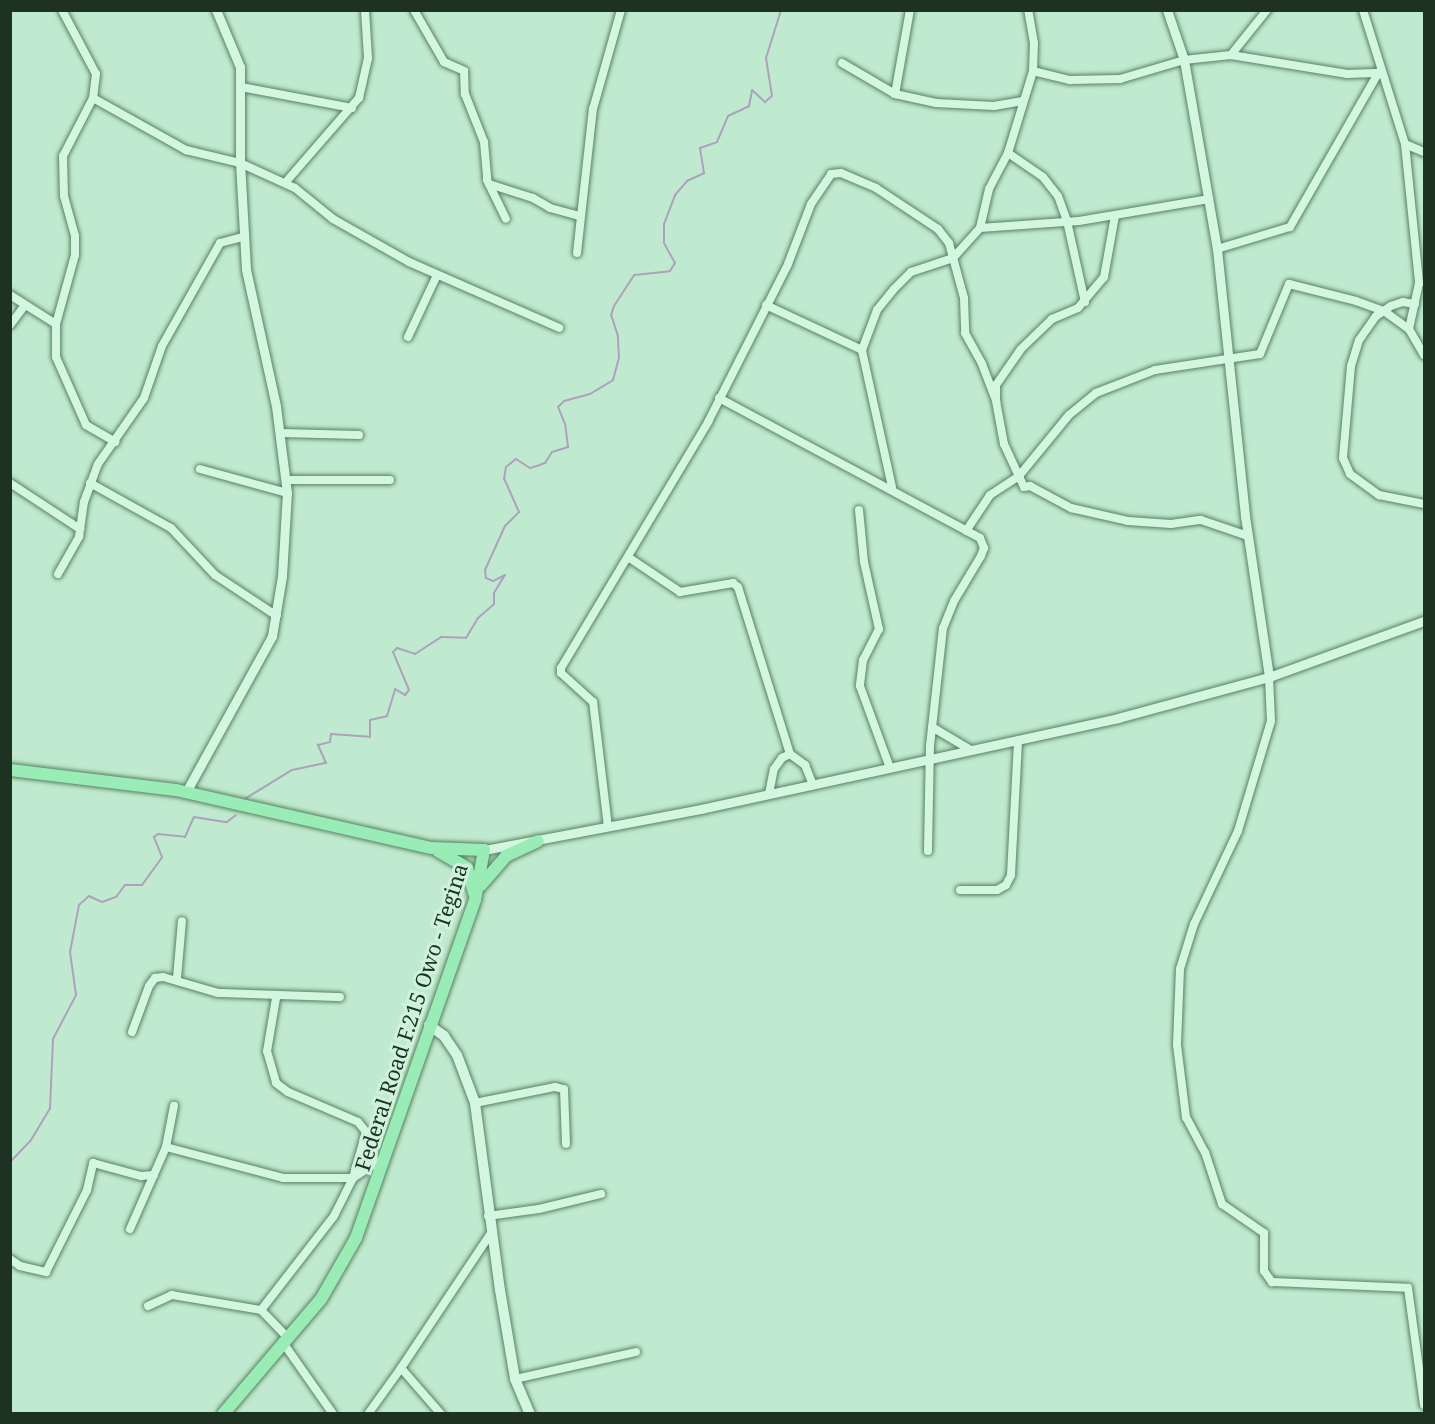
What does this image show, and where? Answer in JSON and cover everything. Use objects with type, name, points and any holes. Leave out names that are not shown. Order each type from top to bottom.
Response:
[{"type":"main road","name":"Federal Road F.215 Owo - Tegina","points":[[10,770],[186,792],[432,848],[484,850],[476,896],[356,1238],[338,1273],[228,1411]]},
{"type":"main road","points":[[476,896],[506,856],[538,841]]},
{"type":"main road","points":[[432,848],[467,868],[476,896]]},
{"type":"main road","points":[[429,1025],[444,1036],[457,1055],[475,1103],[488,1216],[516,1379],[530,1413]]},
{"type":"street","points":[[62,10],[95,67],[93,98],[63,156],[64,196],[75,236],[75,255],[56,324],[56,357],[82,418],[93,432],[116,442]]},
{"type":"street","points":[[186,792],[266,651],[277,616],[287,493],[281,433],[251,302],[243,237],[240,163],[241,87],[236,53],[216,10]]},
{"type":"street","points":[[285,183],[330,127],[352,108],[366,77],[368,37],[365,10]]},
{"type":"street","points":[[414,10],[444,62],[464,71],[465,94],[484,142],[489,184],[506,219]]},
{"type":"street","points":[[578,253],[580,216],[593,109],[621,10]]},
{"type":"street","points":[[895,94],[910,10]]},
{"type":"street","points":[[892,487],[862,350],[877,310],[903,279],[928,265],[953,258],[980,228],[989,189],[1008,153],[1033,71],[1034,43],[1028,10]]},
{"type":"street","points":[[1167,10],[1184,60],[1217,249],[1248,536],[1269,677],[1271,721],[1238,831],[1194,924],[1180,969],[1177,1045],[1186,1116],[1205,1152],[1222,1204],[1264,1233],[1264,1271],[1272,1282],[1408,1288],[1425,1405]]},
{"type":"street","points":[[1231,55],[1267,10]]},
{"type":"street","points":[[1363,10],[1379,74],[1405,144],[1419,283],[1409,329]]},
{"type":"street","points":[[1033,71],[1097,81],[1120,79],[1184,60],[1231,55],[1379,74]]},
{"type":"street","points":[[842,63],[895,94],[936,103],[985,106],[1023,101]]},
{"type":"street","points":[[1217,249],[1290,227],[1379,74]]},
{"type":"street","points":[[241,87],[352,108]]},
{"type":"street","points":[[93,98],[186,150],[240,163],[285,183],[333,219],[437,275],[515,305],[559,328]]},
{"type":"street","points":[[1405,144],[1425,152]]},
{"type":"street","points":[[1008,153],[1047,182],[1067,220],[1085,302]]},
{"type":"street","points":[[608,827],[593,702],[561,673],[561,668],[719,398],[766,305],[811,204],[831,174],[841,172],[876,188],[916,213],[943,234],[953,258],[964,298],[964,333],[996,401]]},
{"type":"street","points":[[489,184],[533,198],[550,208],[580,216]]},
{"type":"street","points":[[980,228],[1115,216],[1153,205],[1209,199]]},
{"type":"street","points":[[1115,216],[1104,277],[1085,302],[1052,319],[1021,349],[996,385],[996,401],[1004,444],[1024,487],[1030,486],[1081,511],[1152,524],[1201,520],[1248,536]]},
{"type":"street","points":[[58,574],[76,544],[90,483],[98,464],[116,442],[144,398],[162,346],[220,243],[243,237]]},
{"type":"street","points":[[408,338],[437,275]]},
{"type":"street","points":[[966,531],[990,495],[1019,476],[1069,415],[1096,393],[1155,370],[1230,360],[1262,352],[1289,284],[1313,288],[1384,311],[1409,329],[1425,355]]},
{"type":"street","points":[[10,294],[56,324]]},
{"type":"street","points":[[1415,304],[1396,303],[1384,311],[1370,324],[1353,354],[1343,458],[1350,474],[1379,495],[1425,504]]},
{"type":"street","points":[[10,325],[25,305]]},
{"type":"street","points":[[766,305],[862,350]]},
{"type":"street","points":[[719,398],[836,464],[892,487],[904,499],[980,538],[984,548],[945,622],[932,727],[928,851]]},
{"type":"street","points":[[281,433],[358,435]]},
{"type":"street","points":[[200,469],[287,493]]},
{"type":"street","points":[[286,480],[390,480]]},
{"type":"street","points":[[10,483],[80,529]]},
{"type":"street","points":[[90,483],[171,528],[215,575],[277,616]]},
{"type":"street","points":[[859,510],[864,562],[879,629],[863,660],[860,686],[890,768]]},
{"type":"street","points":[[628,557],[680,592],[723,584],[738,587],[790,754]]},
{"type":"street","points":[[484,850],[813,785],[1018,740],[1269,677],[1422,623]]},
{"type":"street","points":[[932,727],[969,749]]},
{"type":"street","points":[[960,890],[997,890],[1006,885],[1011,875],[1018,740]]},
{"type":"street","points":[[769,794],[774,769],[782,758],[790,754],[799,757],[813,785]]},
{"type":"street","points":[[177,978],[182,921]]},
{"type":"street","points":[[132,1032],[154,978],[177,978],[218,993],[276,998],[340,997]]},
{"type":"street","points":[[261,1310],[334,1216],[353,1178],[366,1132],[363,1126],[288,1092],[276,1083],[267,1051],[276,998]]},
{"type":"street","points":[[475,1103],[555,1087],[564,1089],[566,1143]]},
{"type":"street","points":[[130,1229],[166,1147],[174,1106]]},
{"type":"street","points":[[166,1147],[276,1177],[353,1178],[386,1156]]},
{"type":"street","points":[[10,1259],[20,1266],[45,1272],[87,1190],[93,1163],[141,1176],[154,1175]]},
{"type":"street","points":[[488,1216],[539,1209],[601,1194]]},
{"type":"street","points":[[368,1413],[401,1368],[491,1233]]},
{"type":"street","points":[[148,1306],[172,1295],[181,1295],[261,1310],[286,1341],[333,1413]]},
{"type":"street","points":[[516,1379],[636,1352]]},
{"type":"street","points":[[401,1368],[441,1413]]},
{"type":"waterway","points":[[243,800],[292,770],[326,763],[318,745],[330,742],[331,734],[370,737],[370,720],[387,716],[395,689],[405,695],[409,690],[393,652],[397,648],[415,654],[441,637],[466,638],[478,618],[494,604],[494,593],[505,575],[493,581],[486,578],[485,570],[505,526],[519,512],[504,479],[506,467],[516,459],[530,468],[537,466],[545,463],[552,452],[568,447],[565,424],[558,407],[564,401],[590,394],[613,380],[619,358],[618,336],[611,315],[614,306],[634,275],[670,271],[675,263],[664,243],[664,224],[675,195],[687,181],[704,173],[700,148],[717,142],[728,116],[749,106],[752,90],[765,102],[772,96],[766,58],[781,10]]},
{"type":"waterway","points":[[10,1162],[31,1140],[50,1108],[53,1039],[76,995],[70,952],[79,905],[89,896],[102,902],[116,897],[125,885],[142,885],[162,857],[154,837],[158,834],[185,837],[194,817],[227,822],[236,815]]}]
